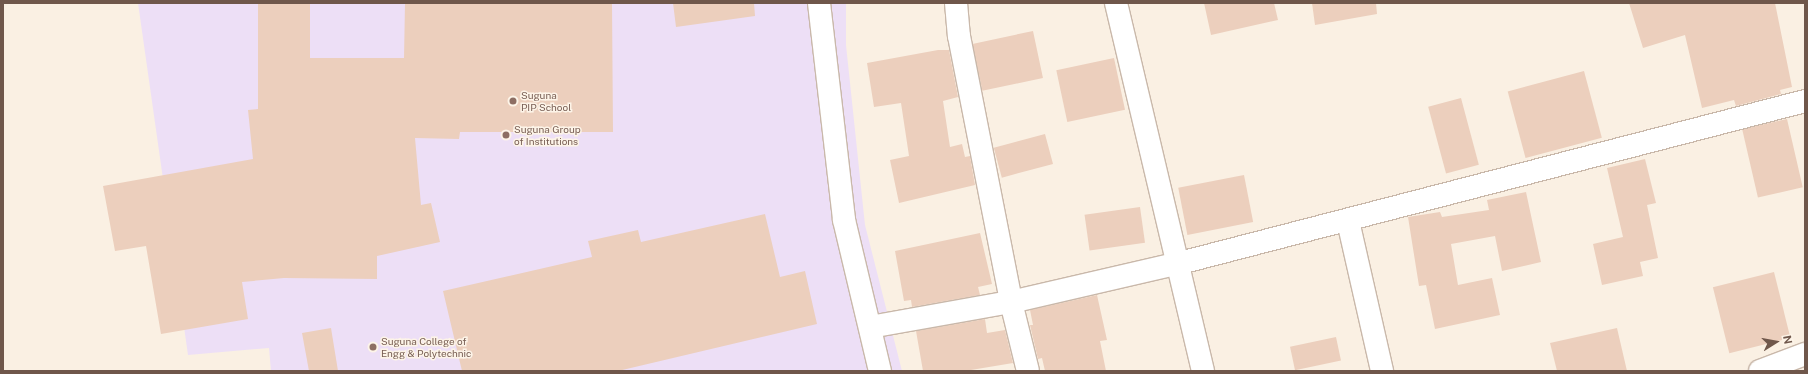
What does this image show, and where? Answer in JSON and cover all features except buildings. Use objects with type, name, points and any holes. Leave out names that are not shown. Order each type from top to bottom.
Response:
[{"type":"street","points":[[818,3],[844,220],[880,371]]},
{"type":"street","points":[[956,3],[959,36],[1011,302],[1028,371]]},
{"type":"street","points":[[1116,3],[1180,263],[1203,371]]},
{"type":"street","points":[[870,327],[1011,302],[1180,263],[1348,222],[1805,101]]},
{"type":"street","points":[[1348,222],[1382,371]]},
{"type":"street","points":[[1760,371],[1805,354]]},
{"type":"shaded area","name":"Suguna Group of Institutions","points":[[138,3],[846,3],[846,45],[865,225],[902,371],[271,371],[269,348],[188,355]]},
{"type":"place","name":"Suguna PIP School","points":[[513,101]]},
{"type":"place","name":"Suguna Group of Institutions","points":[[506,135]]},
{"type":"place","name":"Suguna College of Engg & Polytechnic","points":[[373,347]]}]
